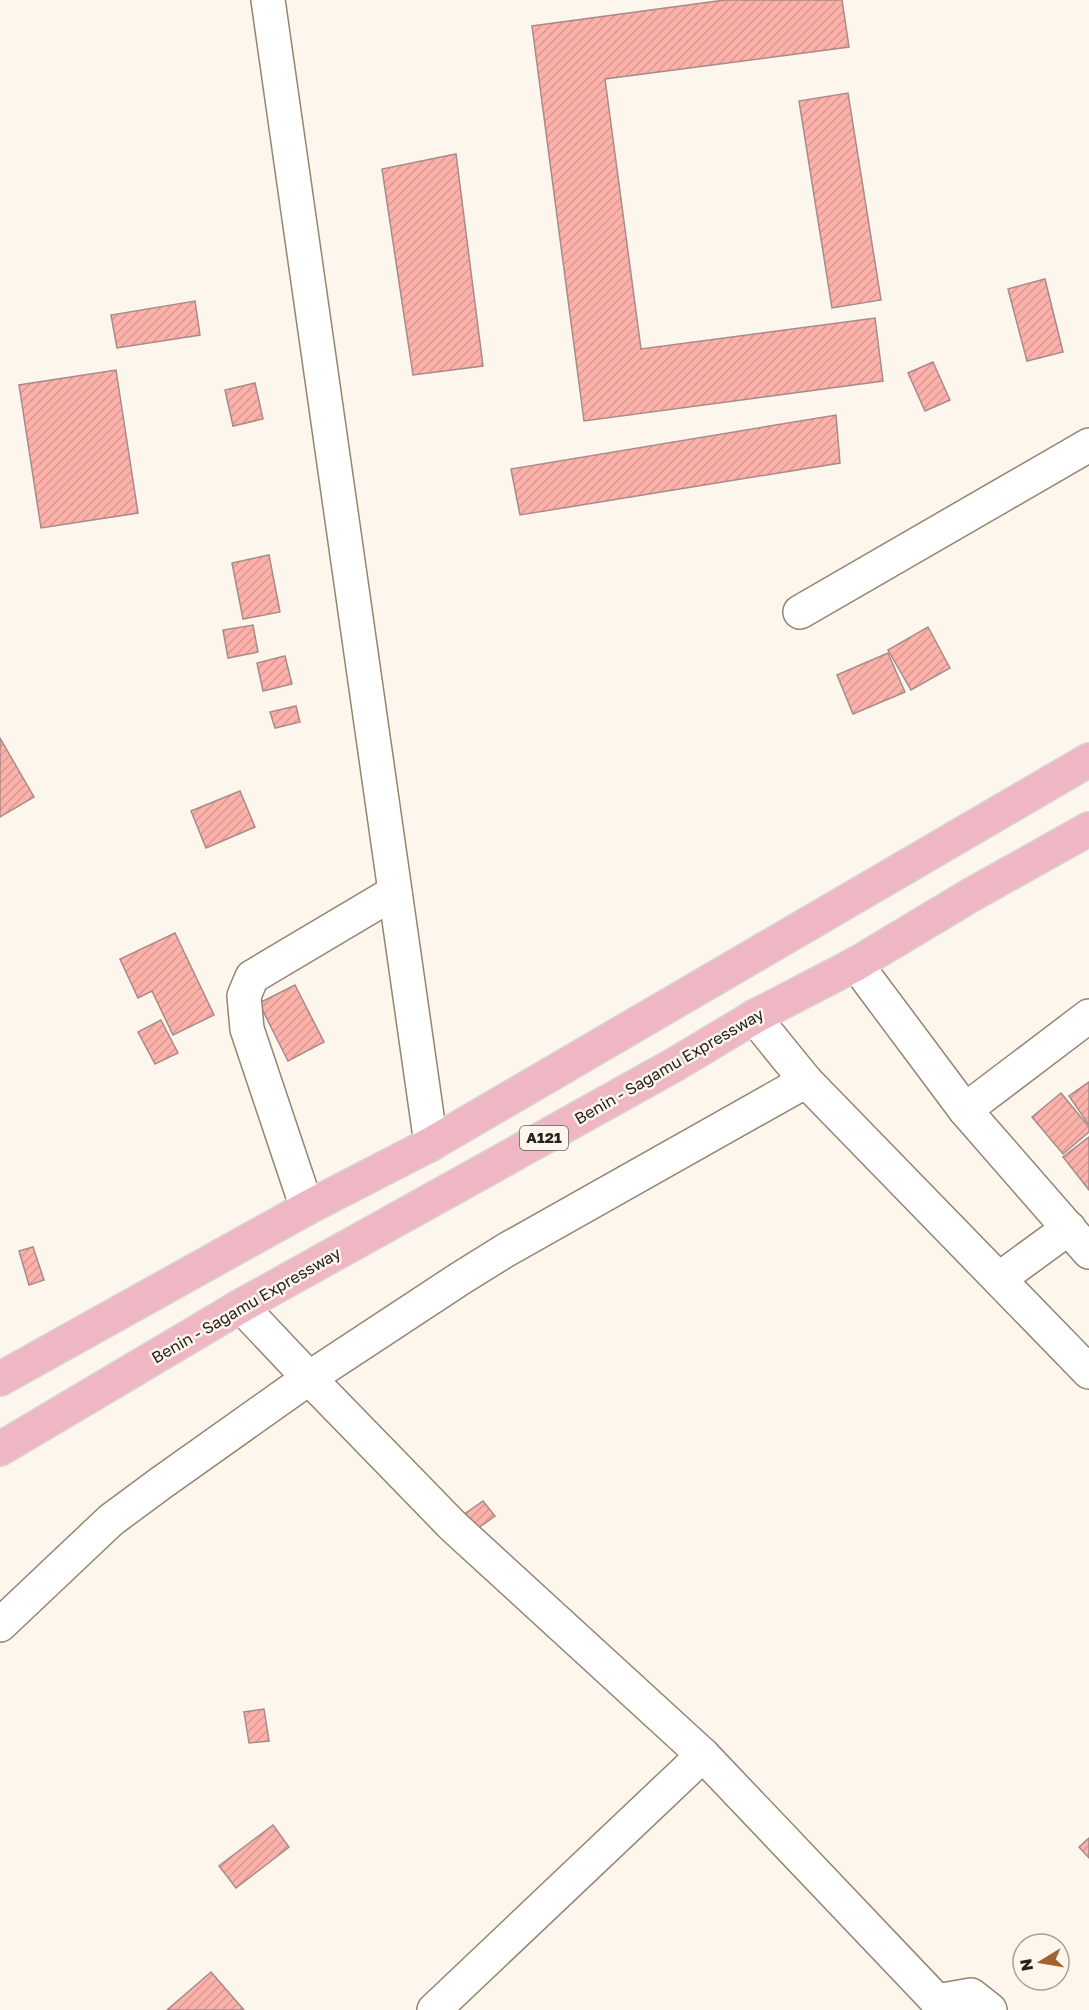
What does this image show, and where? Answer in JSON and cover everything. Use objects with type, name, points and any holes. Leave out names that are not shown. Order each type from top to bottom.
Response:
[{"type":"highway","points":[[0,1379],[307,1209],[431,1144],[1089,760]]},
{"type":"highway","name":"Benin - Sagamu Expressway","points":[[0,1449],[242,1306],[663,1071],[754,1017],[856,964],[971,895],[1089,829]]},
{"type":"street","points":[[268,0],[431,1144]]},
{"type":"street","points":[[800,612],[1089,446]]},
{"type":"street","points":[[307,1209],[247,1029],[244,996],[252,976],[395,892]]},
{"type":"street","points":[[856,964],[965,1110],[1079,1240],[999,1279]]},
{"type":"street","points":[[965,1110],[1089,1016]]},
{"type":"street","points":[[754,1017],[806,1081],[1089,1372]]},
{"type":"street","points":[[0,1625],[111,1520],[309,1378],[506,1250],[806,1081]]},
{"type":"street","points":[[242,1306],[453,1526],[703,1755],[937,2001],[970,1995],[990,2010]]},
{"type":"street","points":[[434,2010],[703,1755]]},
{"type":"building","points":[[725,0],[842,0],[849,47],[605,79],[641,349],[875,318],[883,381],[584,421],[532,26]]},
{"type":"building","points":[[848,93],[881,300],[832,308],[799,101]]},
{"type":"building","points":[[456,154],[483,366],[413,375],[382,169]]},
{"type":"building","points":[[1045,279],[1063,352],[1027,361],[1008,289]]},
{"type":"building","points":[[195,301],[200,335],[117,348],[111,315]]},
{"type":"building","points":[[933,362],[950,400],[925,411],[908,373]]},
{"type":"building","points":[[116,370],[138,513],[41,528],[19,385]]},
{"type":"building","points":[[255,383],[263,419],[233,426],[225,390]]},
{"type":"building","points":[[836,415],[840,463],[520,515],[511,469]]},
{"type":"building","points":[[269,555],[280,612],[243,619],[232,563]]},
{"type":"building","points":[[253,625],[258,652],[228,658],[223,630]]},
{"type":"building","points":[[928,627],[950,668],[911,690],[888,650]]},
{"type":"building","points":[[888,653],[905,692],[853,714],[837,675]]},
{"type":"building","points":[[285,656],[292,684],[263,691],[257,663]]},
{"type":"building","points":[[296,706],[300,722],[275,728],[270,712]]},
{"type":"building","points":[[0,738],[34,797],[0,817]]},
{"type":"building","points":[[240,791],[255,827],[206,848],[191,811]]},
{"type":"building","points":[[175,933],[214,1015],[173,1035],[152,991],[138,998],[120,959]]},
{"type":"building","points":[[295,985],[324,1042],[288,1061],[259,1003]]},
{"type":"building","points":[[161,1020],[178,1053],[155,1064],[138,1032]]},
{"type":"building","points":[[1089,1082],[1089,1125],[1069,1096]]},
{"type":"building","points":[[1061,1093],[1089,1127],[1089,1132],[1063,1154],[1032,1117]]},
{"type":"building","points":[[1089,1137],[1089,1190],[1063,1157]]},
{"type":"building","points":[[33,1247],[44,1280],[29,1285],[19,1251]]},
{"type":"building","points":[[483,1501],[495,1516],[467,1536],[456,1520]]},
{"type":"building","points":[[264,1709],[269,1741],[249,1743],[244,1712]]},
{"type":"building","points":[[273,1825],[289,1847],[236,1888],[219,1866]]},
{"type":"building","points":[[1089,1838],[1089,1858],[1079,1847]]},
{"type":"building","points":[[211,1972],[244,2010],[167,2010]]}]
